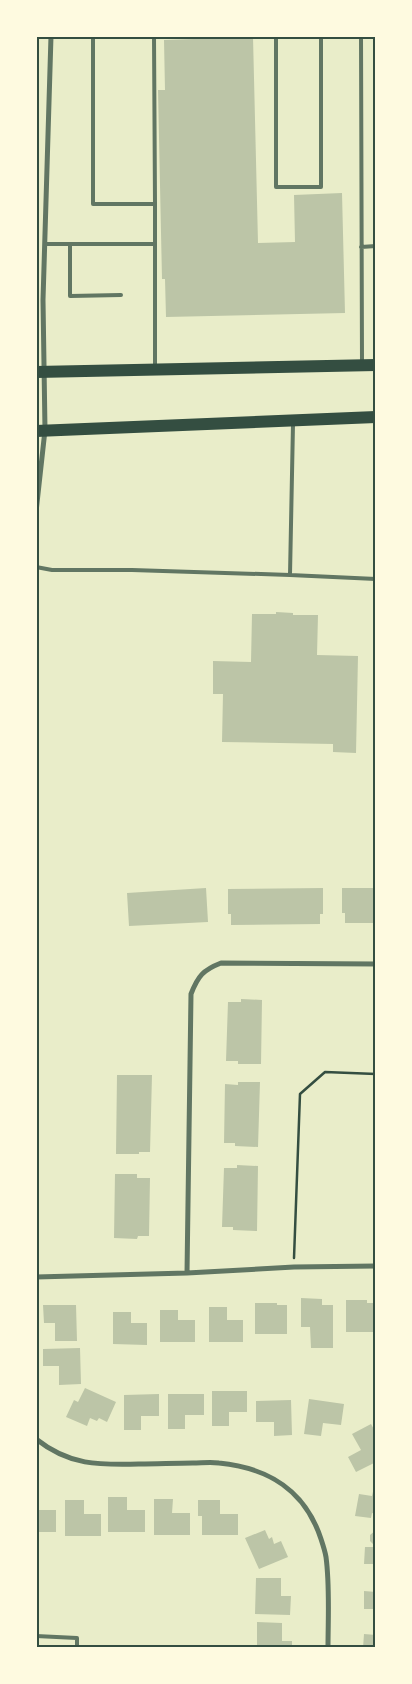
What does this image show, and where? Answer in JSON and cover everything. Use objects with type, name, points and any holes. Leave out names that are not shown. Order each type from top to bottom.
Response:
[{"type":"main road","points":[[41,372],[376,365]]},
{"type":"main road","points":[[41,431],[376,417]]},
{"type":"street","points":[[36,512],[41,431],[51,36]]},
{"type":"street","points":[[187,1273],[191,994],[197,980],[209,968],[221,963],[376,964]]},
{"type":"street","points":[[36,1277],[187,1273],[294,1267],[376,1266]]},
{"type":"street","points":[[36,1439],[44,1446],[66,1458],[91,1464],[219,1462],[250,1469],[277,1480],[296,1494],[308,1510],[317,1527],[326,1555],[329,1585],[328,1648]]},
{"type":"lane","points":[[93,36],[93,204],[155,204]]},
{"type":"lane","points":[[154,36],[155,370]]},
{"type":"lane","points":[[276,36],[276,187],[321,187],[320,36]]},
{"type":"lane","points":[[361,36],[362,366]]},
{"type":"lane","points":[[45,244],[155,244]]},
{"type":"lane","points":[[70,244],[70,296],[121,295]]},
{"type":"lane","points":[[361,247],[376,246]]},
{"type":"lane","points":[[290,575],[293,420]]},
{"type":"lane","points":[[36,567],[52,570],[132,570],[376,579]]},
{"type":"lane","points":[[36,1636],[77,1638],[77,1648]]},
{"type":"path","points":[[294,1267],[300,1094],[325,1072],[376,1074]]},
{"type":"building","points":[[253,37],[258,243],[295,242],[294,195],[342,193],[345,313],[166,317],[165,279],[162,279],[158,90],[165,90],[164,40]]},
{"type":"building","points":[[276,612],[293,613],[293,615],[318,615],[317,655],[358,656],[356,753],[333,752],[333,744],[222,742],[223,694],[213,694],[213,661],[251,662],[252,614],[276,614]]},
{"type":"building","points":[[206,888],[208,922],[129,926],[127,893]]},
{"type":"building","points":[[323,888],[323,914],[320,914],[320,924],[231,925],[231,914],[228,914],[228,889]]},
{"type":"building","points":[[342,888],[376,888],[376,923],[345,923],[345,913],[342,913]]},
{"type":"building","points":[[241,999],[262,1000],[261,1064],[238,1064],[238,1061],[226,1061],[228,1002],[241,1002]]},
{"type":"building","points":[[117,1075],[152,1075],[150,1152],[116,1154]]},
{"type":"building","points":[[238,1082],[260,1082],[258,1147],[235,1146],[235,1143],[224,1143],[225,1084],[238,1085]]},
{"type":"building","points":[[237,1165],[258,1166],[257,1231],[233,1230],[233,1227],[222,1227],[224,1168],[237,1168]]},
{"type":"building","points":[[115,1174],[137,1174],[137,1178],[150,1178],[149,1236],[138,1236],[137,1239],[114,1238]]},
{"type":"building","points":[[301,1298],[322,1299],[322,1305],[333,1305],[333,1348],[311,1348],[310,1327],[301,1327]]},
{"type":"building","points":[[346,1300],[367,1300],[367,1303],[376,1303],[376,1332],[346,1332]]},
{"type":"building","points":[[255,1303],[287,1305],[287,1334],[255,1334]]},
{"type":"building","points":[[43,1305],[76,1305],[77,1341],[55,1341],[55,1323],[44,1323]]},
{"type":"building","points":[[209,1307],[227,1307],[227,1320],[243,1320],[243,1342],[209,1342]]},
{"type":"building","points":[[160,1310],[178,1310],[178,1320],[195,1320],[195,1342],[160,1342]]},
{"type":"building","points":[[113,1312],[131,1312],[131,1323],[147,1323],[147,1345],[113,1344]]},
{"type":"building","points":[[80,1348],[81,1384],[59,1385],[59,1366],[43,1366],[43,1349]]},
{"type":"building","points":[[85,1388],[116,1402],[107,1422],[99,1418],[97,1421],[90,1418],[87,1426],[66,1417],[74,1400],[78,1402]]},
{"type":"building","points":[[212,1391],[247,1391],[247,1412],[229,1412],[229,1426],[212,1426]]},
{"type":"building","points":[[159,1394],[159,1416],[141,1416],[141,1430],[124,1430],[124,1395]]},
{"type":"building","points":[[168,1394],[204,1394],[204,1415],[185,1415],[185,1429],[168,1429]]},
{"type":"building","points":[[309,1399],[344,1404],[341,1425],[323,1423],[321,1436],[304,1434]]},
{"type":"building","points":[[291,1400],[292,1435],[274,1436],[274,1422],[256,1422],[256,1401]]},
{"type":"building","points":[[371,1424],[376,1433],[376,1462],[356,1472],[348,1457],[361,1450],[352,1434]]},
{"type":"building","points":[[375,1483],[376,1514],[372,1513],[371,1518],[355,1516],[359,1494],[372,1496]]},
{"type":"building","points":[[108,1497],[127,1497],[127,1510],[145,1510],[145,1532],[108,1532]]},
{"type":"building","points":[[154,1499],[173,1499],[172,1513],[190,1513],[190,1535],[154,1535]]},
{"type":"building","points":[[65,1500],[84,1500],[84,1514],[101,1514],[101,1536],[65,1536]]},
{"type":"building","points":[[198,1500],[220,1500],[220,1514],[238,1514],[238,1535],[202,1535],[202,1516],[198,1516]]},
{"type":"building","points":[[36,1510],[56,1510],[56,1532],[36,1532]]},
{"type":"building","points":[[265,1530],[269,1539],[272,1537],[274,1544],[281,1541],[288,1557],[259,1569],[245,1538]]},
{"type":"building","points":[[376,1530],[376,1564],[364,1564],[365,1547],[373,1547],[370,1535]]},
{"type":"building","points":[[256,1578],[281,1578],[281,1596],[291,1596],[290,1615],[255,1614]]},
{"type":"building","points":[[364,1591],[376,1592],[376,1609],[364,1609]]},
{"type":"building","points":[[257,1622],[282,1623],[282,1641],[292,1641],[292,1648],[257,1648]]},
{"type":"building","points":[[364,1634],[376,1635],[376,1648],[363,1648]]}]
